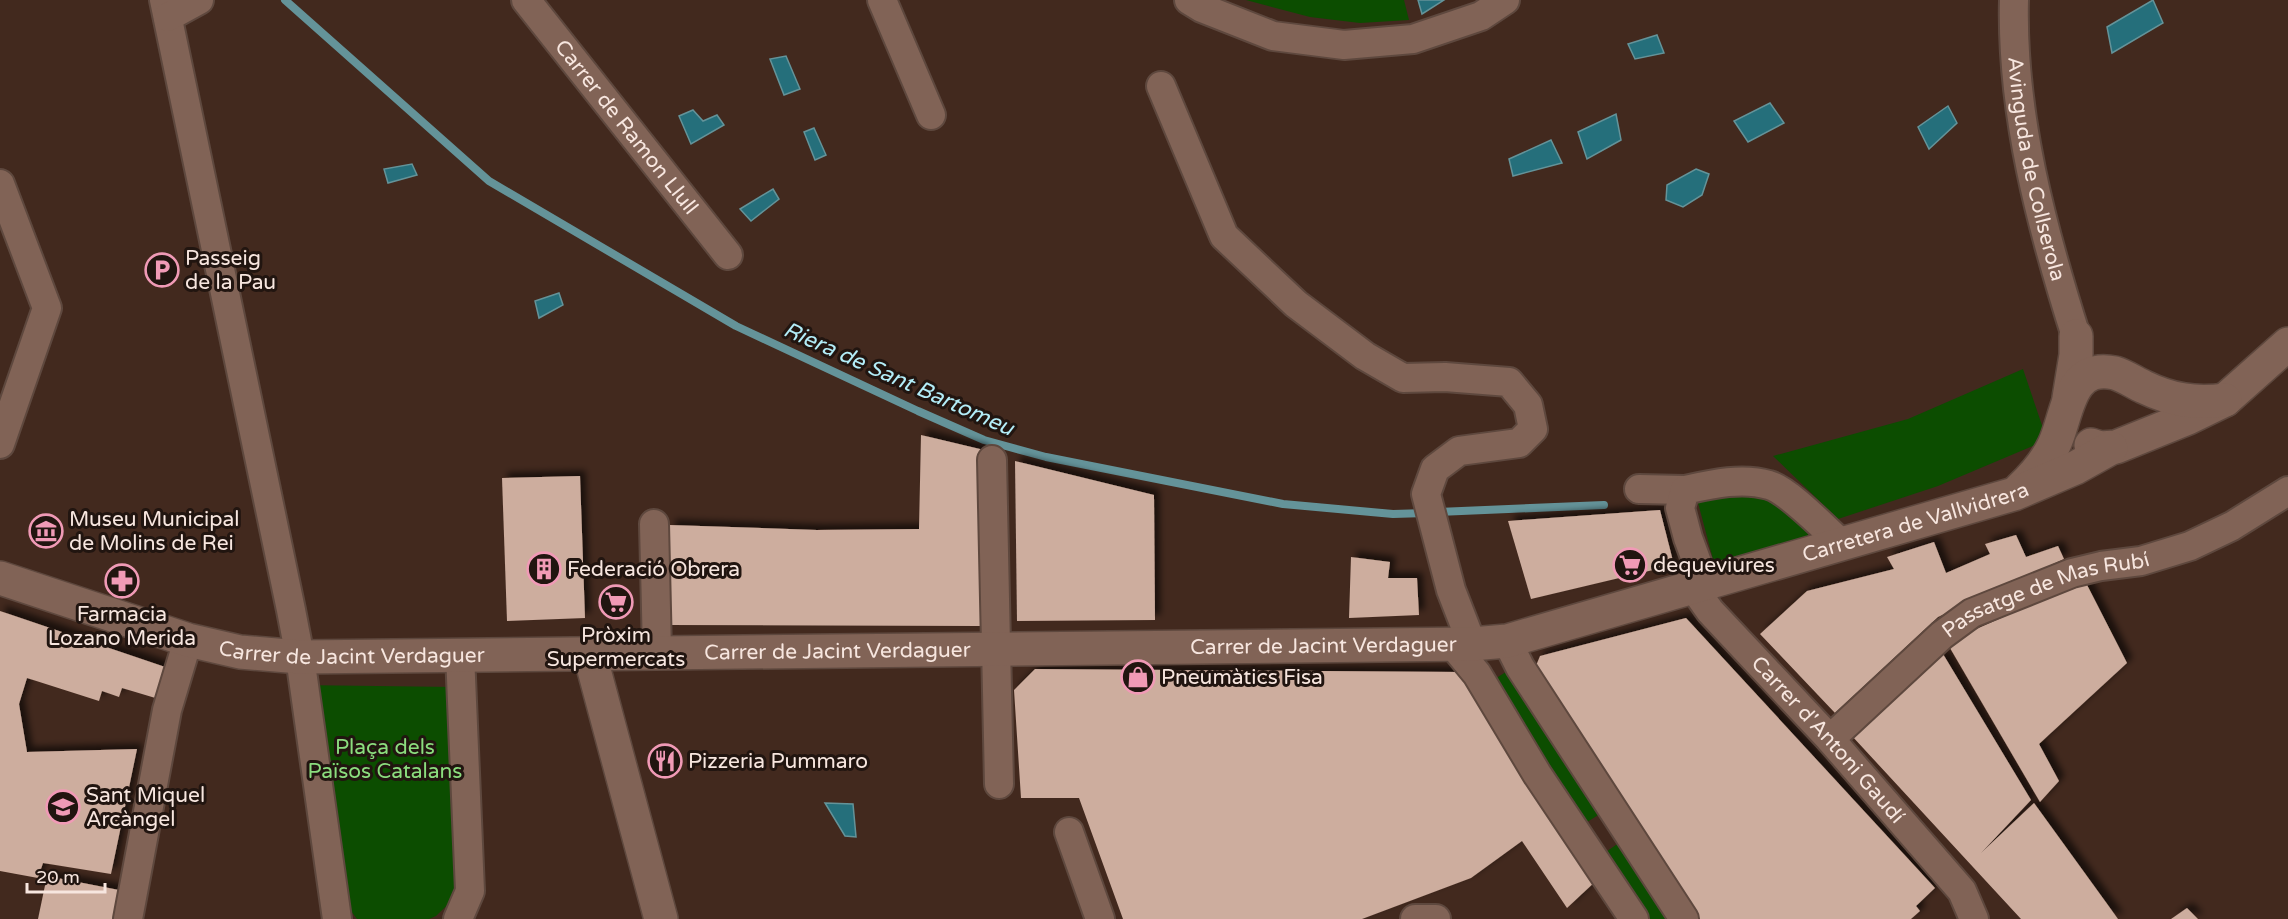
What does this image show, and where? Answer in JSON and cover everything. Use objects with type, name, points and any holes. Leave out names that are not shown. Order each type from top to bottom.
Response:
[{"type":"main road","points":[[2076,336],[2141,397],[2143,408],[2138,430],[2131,439],[2116,446]]},
{"type":"main road","points":[[2076,336],[2076,355],[2068,403],[2068,420],[2072,430],[2080,438],[2100,448],[2116,446],[2188,418],[2225,400],[2288,344]]},
{"type":"main road","points":[[2014,494],[2032,477],[2054,445],[2074,387],[2083,379],[2094,374],[2105,372],[2122,377],[2182,401],[2207,403],[2225,400]]},
{"type":"main road","name":"Carretera de Vallvidrera","points":[[1507,641],[2014,494],[2075,468],[2116,446]]},
{"type":"main road","name":"Carrer de Jacint Verdaguer","points":[[0,578],[188,640],[240,652],[300,657],[1462,645],[1507,641]]},
{"type":"main road","points":[[590,655],[661,919]]},
{"type":"street","points":[[200,0],[166,9],[300,657],[337,919]]},
{"type":"street","name":"Carrer de Ramon Llull","points":[[526,0],[728,255]]},
{"type":"street","points":[[882,0],[932,115]]},
{"type":"street","points":[[1189,0],[1202,8],[1273,36],[1344,45],[1413,39],[1481,16],[1505,0]]},
{"type":"street","name":"Avinguda de Collserola","points":[[2014,0],[2017,65],[2026,136],[2054,266],[2076,336]]},
{"type":"street","points":[[1161,86],[1224,236],[1296,304],[1365,356],[1403,378],[1445,377],[1509,382],[1528,405],[1533,429],[1519,443],[1459,451],[1435,469],[1426,494],[1451,590],[1462,645],[1537,774],[1634,919]]},
{"type":"street","points":[[0,184],[47,308],[0,444]]},
{"type":"street","points":[[992,460],[999,784]]},
{"type":"street","points":[[1639,489],[1685,490],[1727,482],[1772,485],[1793,500],[1842,544]]},
{"type":"street","name":"Carrer d'Antoni Gaudí","points":[[1685,490],[1680,508],[1699,586],[1710,611],[1830,739],[1962,891],[1974,919]]},
{"type":"street","name":"Passatge de Mas Rubí","points":[[1830,739],[1942,635],[1972,613],[2072,573],[2101,566],[2141,561],[2190,546],[2232,526],[2288,491]]},
{"type":"street","points":[[654,524],[657,652]]},
{"type":"street","points":[[128,919],[167,710],[188,640]]},
{"type":"street","points":[[1507,641],[1520,667],[1684,919]]},
{"type":"street","points":[[458,919],[470,891],[460,654]]},
{"type":"street","points":[[1583,842],[1619,818]]},
{"type":"street","points":[[1069,832],[1100,919]]},
{"type":"street","points":[[1415,919],[1436,919]]},
{"type":"green space","points":[[1246,0],[1404,0],[1409,20],[1360,23],[1310,17]]},
{"type":"green space","points":[[2023,369],[2047,440],[1938,486],[1838,519],[1773,456],[1908,419]]},
{"type":"green space","points":[[1770,488],[1796,506],[1810,539],[1714,563],[1697,499]]},
{"type":"green space","points":[[1509,670],[1603,812],[1584,824],[1490,682]]},
{"type":"green space","name":"Plaça dels Països Catalans","points":[[297,685],[455,687],[463,890],[436,916],[429,919],[357,919],[334,889]]},
{"type":"green space","points":[[1623,840],[1678,919],[1648,919],[1603,854]]},
{"type":"water","points":[[1418,0],[1444,0],[1422,14]]},
{"type":"water","points":[[2153,0],[2163,23],[2112,53],[2107,27]]},
{"type":"water","points":[[1657,35],[1664,53],[1635,59],[1628,44]]},
{"type":"water","points":[[786,56],[800,89],[784,95],[770,59]]},
{"type":"water","points":[[1770,103],[1784,123],[1748,142],[1734,121]]},
{"type":"water","points":[[1948,106],[1957,123],[1929,149],[1918,127]]},
{"type":"water","points":[[693,110],[703,121],[717,115],[724,125],[691,144],[679,116]]},
{"type":"water","points":[[1616,114],[1621,140],[1587,159],[1578,132]]},
{"type":"water","points":[[814,128],[826,155],[815,160],[804,132]]},
{"type":"water","points":[[1551,140],[1562,163],[1513,176],[1509,159]]},
{"type":"water","points":[[412,164],[417,175],[388,183],[384,169]]},
{"type":"water","points":[[1696,169],[1709,174],[1702,195],[1683,207],[1666,200],[1667,185]]},
{"type":"water","points":[[773,189],[779,199],[751,221],[740,209]]},
{"type":"water","points":[[559,293],[563,305],[539,318],[535,301]]},
{"type":"water","points":[[825,803],[853,804],[856,837],[845,836]]},
{"type":"building","points":[[921,435],[984,450],[981,626],[669,625],[670,525],[817,530],[919,529]]},
{"type":"building","points":[[1015,461],[1154,495],[1155,620],[1017,621]]},
{"type":"building","name":"Federació Obrera","points":[[580,476],[585,618],[507,621],[502,478]]},
{"type":"building","points":[[1660,510],[1674,565],[1531,599],[1508,521]]},
{"type":"building","points":[[2016,535],[2026,557],[2058,546],[2064,559],[1938,617],[1835,713],[1760,634],[1807,591],[1894,569],[1887,557],[1934,542],[1946,573],[1990,554],[1985,544]]},
{"type":"building","points":[[1351,557],[1390,562],[1388,578],[1417,578],[1419,615],[1349,618]]},
{"type":"building","points":[[2085,581],[2127,663],[2039,744],[2059,781],[2040,802],[1950,648],[1963,635]]},
{"type":"building","name":"Sant Miquel Arcàngel","points":[[0,611],[171,669],[162,700],[122,688],[119,697],[102,691],[99,701],[27,678],[19,704],[27,752],[137,749],[111,874],[43,863],[38,878],[0,871]]},
{"type":"building","points":[[1686,618],[1935,888],[1916,906],[1920,911],[1911,919],[1697,919],[1533,673],[1540,656]]},
{"type":"building","points":[[1943,654],[2031,800],[1981,853],[2034,803],[2118,919],[2021,919],[1852,736]]},
{"type":"building","points":[[1035,669],[1457,672],[1598,879],[1567,908],[1522,841],[1471,878],[1362,919],[1123,919],[1079,798],[1021,798],[1014,690]]},
{"type":"building","points":[[47,876],[124,891],[119,919],[38,919]]},
{"type":"building","points":[[2187,908],[2198,919],[2171,919]]},
{"type":"waterway","name":"Riera de Sant Bartomeu","points":[[285,0],[489,181],[736,326],[918,411],[984,440],[1046,457],[1283,504],[1393,514],[1426,513]]},
{"type":"waterway","name":"Riera de Sant Bartomeu","points":[[1438,512],[1604,505]]},
{"type":"place","name":"Passeig de la Pau","points":[[162,270]]},
{"type":"place","name":"Museu Municipal de Molins de Rei","points":[[46,531]]},
{"type":"place","name":"dequeviures","points":[[1630,565]]},
{"type":"place","name":"Federació Obrera","points":[[544,569]]},
{"type":"place","name":"Farmacia Lozano Merida","points":[[122,581]]},
{"type":"place","name":"Pròxim Supermercats","points":[[616,602]]},
{"type":"place","name":"Pneumàtics Fisa","points":[[1138,677]]},
{"type":"place","name":"Pizzeria Pummaro","points":[[665,761]]},
{"type":"place","name":"Sant Miquel Arcàngel","points":[[63,807]]}]
